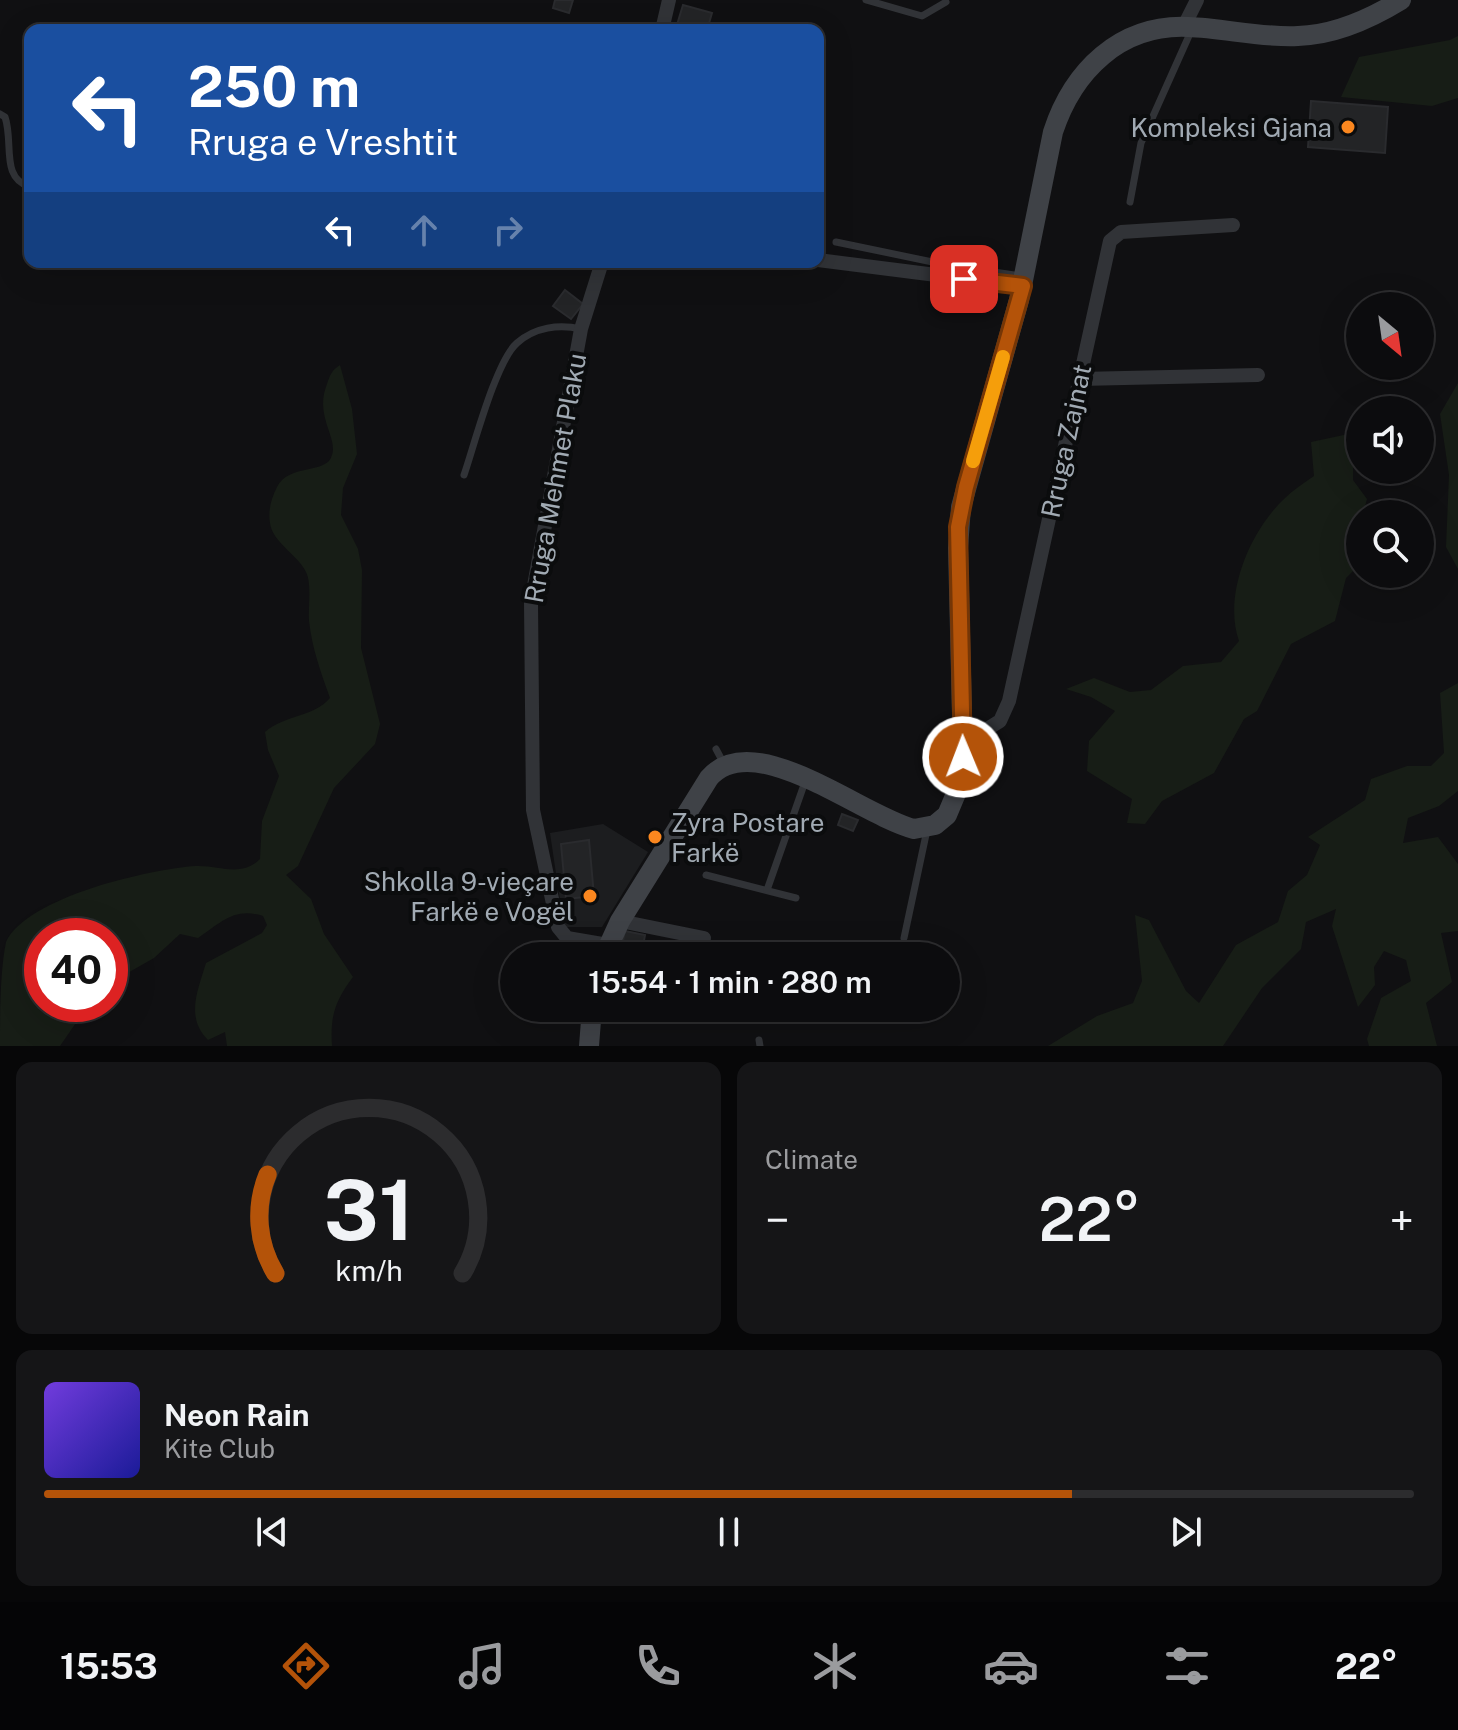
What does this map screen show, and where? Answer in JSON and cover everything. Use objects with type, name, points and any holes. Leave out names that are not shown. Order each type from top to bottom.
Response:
[{"type":"street","points":[[663,24],[669,0]]},
{"type":"street","points":[[1188,27],[1197,0]]},
{"type":"street","points":[[610,942],[720,757],[756,762],[806,779],[908,828],[928,828],[941,821],[952,807],[962,772],[963,744],[958,527],[966,487],[1023,281],[1053,132],[1071,88],[1098,58],[1117,46],[1154,31],[1188,27],[1301,36],[1351,25],[1401,0]]},
{"type":"street","name":"Rruga Zajnat","points":[[963,744],[1000,721],[1009,701],[1110,241],[1121,232],[1233,225]]},
{"type":"street","points":[[824,261],[1023,281]]},
{"type":"street","name":"Rruga Mehmet Plaku","points":[[580,942],[567,938],[558,927],[533,810],[531,602],[581,329],[600,268]]},
{"type":"street","points":[[1080,379],[1258,375]]},
{"type":"street","points":[[620,921],[704,938]]},
{"type":"street","points":[[589,1046],[591,1022]]},
{"type":"lane","points":[[866,0],[922,16],[946,2]]},
{"type":"lane","points":[[1130,202],[1141,143],[1188,27]]},
{"type":"lane","points":[[0,114],[5,117],[10,130],[11,174],[17,184],[24,186]]},
{"type":"lane","points":[[836,242],[1023,281]]},
{"type":"lane","points":[[464,475],[503,365],[516,344],[538,331],[562,325],[581,329]]},
{"type":"lane","points":[[767,890],[806,779]]},
{"type":"lane","points":[[904,938],[928,828]]},
{"type":"lane","points":[[706,875],[796,898]]},
{"type":"shaded area","points":[[1458,36],[1458,98],[1432,106],[1341,97],[1359,57]]},
{"type":"shaded area","points":[[340,365],[352,409],[357,454],[343,488],[341,515],[358,549],[362,570],[361,648],[380,724],[375,744],[334,788],[298,866],[286,875],[311,899],[324,934],[353,977],[335,1009],[332,1046],[227,1046],[225,1032],[208,1040],[201,1031],[195,1013],[197,993],[206,963],[262,933],[267,925],[263,916],[236,915],[198,938],[180,934],[154,958],[128,973],[128,918],[29,918],[63,899],[121,880],[175,868],[245,868],[260,859],[262,821],[279,776],[268,750],[265,732],[281,722],[316,709],[330,698],[310,631],[308,577],[275,536],[270,523],[270,509],[275,491],[283,480],[323,465],[332,455],[332,441],[323,406],[330,375]]},
{"type":"shaded area","points":[[1458,383],[1458,569],[1446,547],[1449,475],[1440,414]]},
{"type":"shaded area","points":[[1346,434],[1346,484],[1356,484],[1367,499],[1346,500],[1346,578],[1335,621],[1291,644],[1257,711],[1244,719],[1214,773],[1162,801],[1145,824],[1127,823],[1132,799],[1087,771],[1089,741],[1115,711],[1091,697],[1066,689],[1094,678],[1130,692],[1151,690],[1183,666],[1221,662],[1239,641],[1234,604],[1242,566],[1271,513],[1314,476],[1311,442]]},
{"type":"shaded area","points":[[1458,683],[1458,791],[1439,806],[1408,818],[1403,843],[1438,837],[1458,864],[1458,931],[1441,933],[1452,982],[1426,1003],[1437,1046],[1369,1046],[1367,1039],[1381,998],[1411,981],[1406,960],[1384,951],[1374,967],[1375,985],[1358,1007],[1332,926],[1336,909],[1306,922],[1301,949],[1262,988],[1223,1046],[1048,1046],[1097,1016],[1133,1003],[1142,981],[1135,915],[1149,920],[1186,991],[1199,1003],[1236,945],[1278,922],[1288,891],[1307,875],[1320,845],[1308,837],[1365,800],[1371,779],[1407,766],[1431,766],[1444,753],[1440,693]]},
{"type":"shaded area","name":"Shkolla 9-vjeçare Farkë e Vogël","points":[[603,824],[648,852],[602,927],[564,927],[550,833]]},
{"type":"shaded area","points":[[24,922],[24,1022],[77,1022],[60,1046],[0,1046],[1,979],[6,942]]},
{"type":"building","points":[[555,0],[573,0],[569,13],[553,8]]},
{"type":"building","points":[[683,5],[712,13],[709,24],[677,24]]},
{"type":"building","name":"Kompleksi Gjana","points":[[1311,101],[1388,107],[1385,153],[1308,147]]},
{"type":"building","points":[[565,290],[583,304],[571,319],[553,306]]},
{"type":"building","points":[[842,814],[858,820],[853,831],[838,825]]},
{"type":"building","points":[[589,840],[594,896],[566,899],[561,844]]},
{"type":"building","points":[[625,931],[645,935],[644,942],[623,942]]},
{"type":"slow traffic","points":[[973,461],[1003,357]]},
{"type":"place","name":"Kompleksi Gjana","points":[[1348,127]]},
{"type":"place","name":"Zyra Postare Farkë","points":[[655,837]]},
{"type":"place","name":"Shkolla 9-vjeçare Farkë e Vogël","points":[[590,896]]},
{"type":"route","points":[[963,757],[958,527],[966,487],[1023,286],[964,279]]}]
